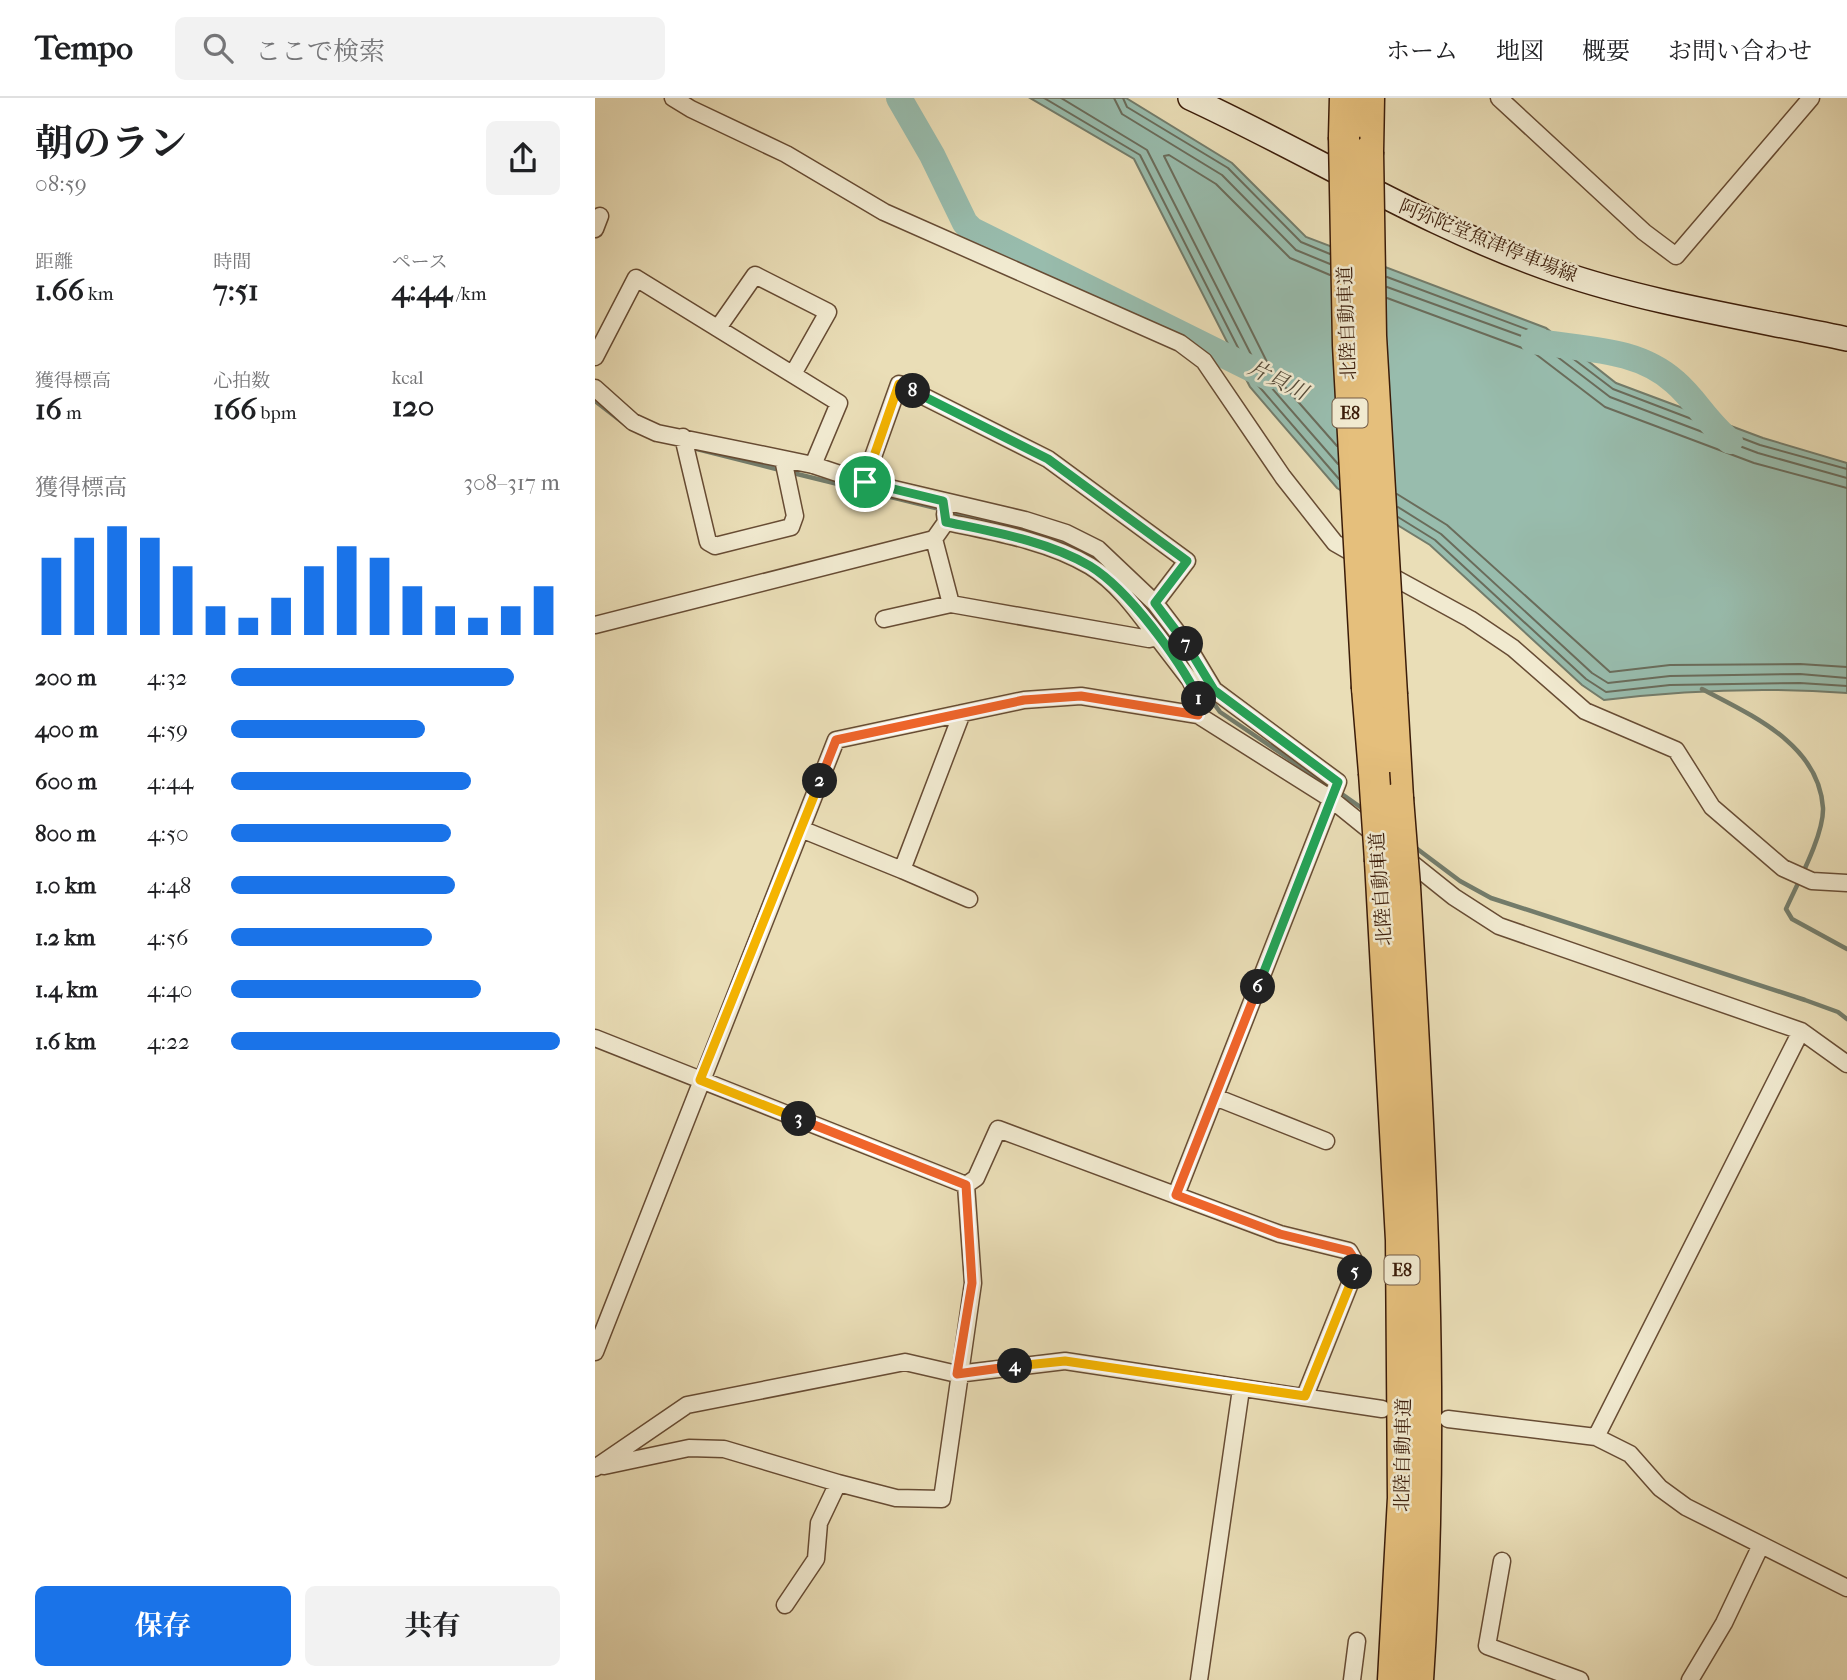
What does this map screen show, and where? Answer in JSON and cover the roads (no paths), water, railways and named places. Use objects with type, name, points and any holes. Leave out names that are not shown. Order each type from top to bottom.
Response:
[{"type":"highway","name":"北陸自動車道","points":[[1345,98],[1356,145],[1371,336],[1380,692],[1374,773],[1402,1267],[1403,1498],[1393,1680]]},
{"type":"highway","name":"北陸自動車道","points":[[1356,145],[1369,98]]},
{"type":"highway","name":"北陸自動車道","points":[[1380,692],[1398,798],[1425,1230],[1427,1497],[1418,1680]]},
{"type":"main road","name":"阿弥陀堂魚津停車場線","points":[[1205,101],[1392,202],[1559,272],[1665,300],[1847,338]]},
{"type":"street","points":[[673,98],[786,154],[884,212],[1180,343],[1204,361],[1283,477],[1335,543],[1470,619],[1513,648],[1585,711],[1677,750],[1712,807],[1783,867],[1812,881],[1847,883]]},
{"type":"street","points":[[1499,98],[1644,232],[1676,256],[1811,98]]},
{"type":"street","points":[[718,328],[755,275],[828,313],[793,374]]},
{"type":"street","points":[[595,357],[636,278],[839,403],[813,465]]},
{"type":"street","points":[[865,482],[899,384],[1048,459],[1187,561],[1155,603]]},
{"type":"street","points":[[595,388],[633,422],[657,433],[813,465],[865,482],[1066,533],[1098,549],[1155,603],[1187,645],[1214,690],[1338,782],[1176,1195]]},
{"type":"street","points":[[683,437],[708,542],[715,546],[791,527],[795,516],[783,458]]},
{"type":"street","points":[[595,625],[934,539],[946,522],[943,501]]},
{"type":"street","points":[[946,522],[1058,550],[1092,567],[1128,599],[1190,680],[1200,709]]},
{"type":"street","points":[[934,539],[951,604]]},
{"type":"street","points":[[884,619],[951,604],[1149,639],[1157,637]]},
{"type":"street","points":[[1200,709],[1214,690]]},
{"type":"street","points":[[595,1352],[836,740],[1024,700],[1081,696],[1200,709],[1331,799],[1454,897],[1499,926],[1801,1031],[1847,1065]]},
{"type":"street","points":[[902,870],[962,713]]},
{"type":"street","points":[[801,829],[969,899]]},
{"type":"street","points":[[1596,1437],[1801,1031]]},
{"type":"street","points":[[595,1038],[966,1185]]},
{"type":"street","points":[[1215,1097],[1326,1141]]},
{"type":"street","points":[[966,1185],[976,1178],[998,1129],[1280,1234],[1349,1251],[1355,1271],[1305,1396]]},
{"type":"street","points":[[595,1468],[689,1448],[724,1449],[896,1498],[942,1499],[957,1374],[972,1283],[966,1185]]},
{"type":"street","points":[[595,1468],[687,1405],[905,1362],[957,1374],[1065,1361],[1382,1409]]},
{"type":"street","points":[[1199,1680],[1241,1389]]},
{"type":"street","points":[[1448,1419],[1596,1437],[1630,1454],[1660,1488],[1686,1507],[1847,1588]]},
{"type":"street","points":[[785,1605],[816,1559],[819,1523],[838,1483]]},
{"type":"street","points":[[1690,1680],[1724,1623],[1761,1545]]},
{"type":"street","points":[[1501,1561],[1487,1646],[1580,1680]]},
{"type":"street","points":[[1352,1680],[1357,1641]]},
{"type":"water","points":[[1030,98],[1126,98],[1232,163],[1306,237],[1546,328],[1616,383],[1763,438],[1847,463],[1847,693],[1725,690],[1604,700],[1582,685],[1430,545],[1337,488],[1250,387],[1134,159]]},
{"type":"waterway","name":"片貝川","points":[[899,98],[932,155],[965,223],[972,230],[1268,377]]},
{"type":"waterway","name":"片貝川","points":[[1533,341],[1608,352],[1643,362],[1675,382],[1730,441]]},
{"type":"waterway","points":[[595,401],[626,425]]},
{"type":"waterway","points":[[697,449],[780,470]]},
{"type":"waterway","points":[[789,472],[1029,531],[1087,552],[1107,568]]},
{"type":"waterway","points":[[1144,607],[1171,637],[1189,667]]},
{"type":"waterway","points":[[1702,689],[1761,721],[1796,749],[1809,766],[1819,786],[1822,819],[1809,859],[1786,909],[1792,919],[1847,949]]},
{"type":"waterway","points":[[1209,697],[1220,712],[1331,787]]},
{"type":"waterway","points":[[1339,792],[1366,811]]},
{"type":"waterway","points":[[1412,845],[1460,881],[1491,898],[1805,1000],[1838,1012],[1847,1019]]}]
